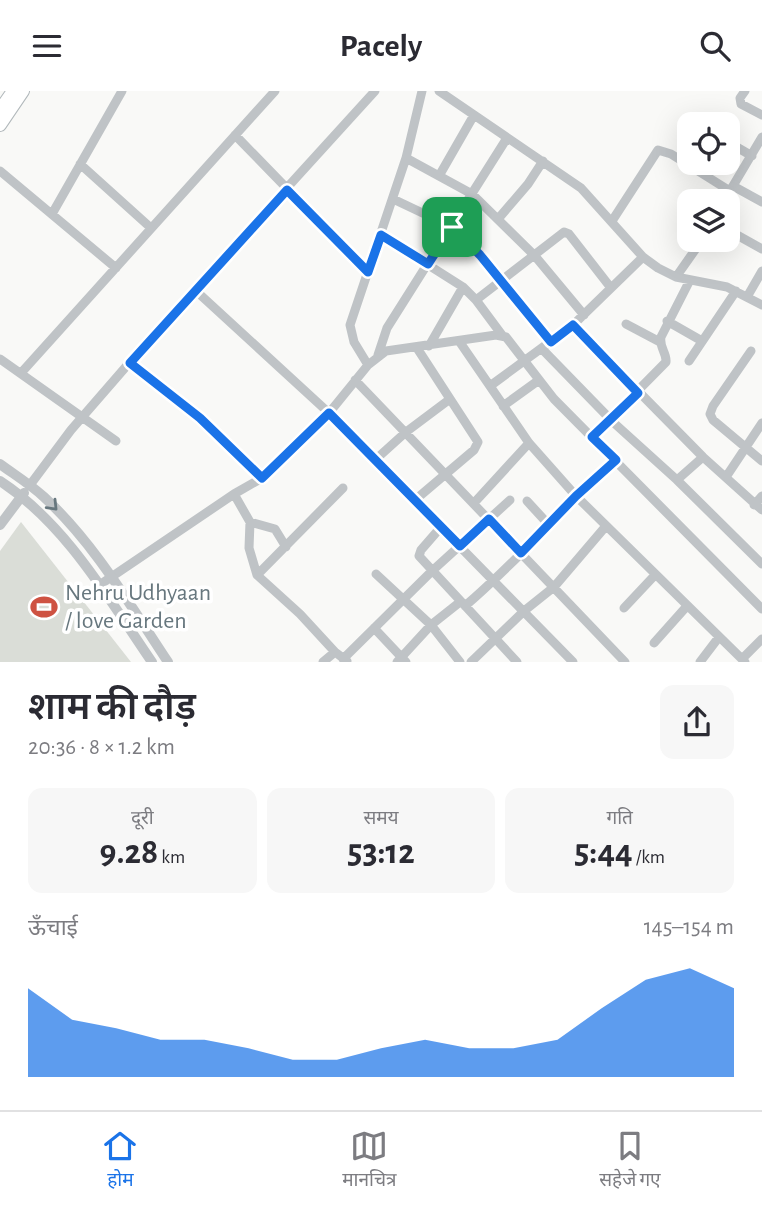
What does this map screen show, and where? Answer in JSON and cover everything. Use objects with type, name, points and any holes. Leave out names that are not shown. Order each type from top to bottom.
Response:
[{"type":"main road","points":[[0,110],[12,91]]},
{"type":"main road","points":[[0,125],[23,91]]},
{"type":"street","points":[[51,214],[122,91]]},
{"type":"street","points":[[21,373],[275,91]]},
{"type":"street","points":[[0,525],[83,417],[375,91]]},
{"type":"street","points":[[368,365],[354,342],[350,325],[406,158],[422,91]]},
{"type":"street","points":[[439,91],[591,197],[643,257],[657,268],[676,277],[736,291],[762,305]]},
{"type":"street","points":[[745,91],[740,98],[741,104],[762,115]]},
{"type":"street","points":[[439,176],[474,115]]},
{"type":"street","points":[[235,135],[368,272]]},
{"type":"street","points":[[732,188],[762,137]]},
{"type":"street","points":[[378,355],[387,328],[508,138]]},
{"type":"street","points":[[740,149],[751,156]]},
{"type":"street","points":[[612,221],[658,150],[671,154],[762,202]]},
{"type":"street","points":[[406,158],[472,194],[535,256],[584,315]]},
{"type":"street","points":[[498,219],[543,161]]},
{"type":"street","points":[[80,164],[151,228]]},
{"type":"street","points":[[0,171],[116,268]]},
{"type":"street","points":[[393,199],[452,227],[468,241],[551,342]]},
{"type":"street","points":[[476,300],[560,234],[567,233],[611,288]]},
{"type":"street","points":[[381,235],[463,287],[508,339],[554,399],[762,609]]},
{"type":"street","points":[[740,237],[762,249]]},
{"type":"street","points":[[676,277],[694,252]]},
{"type":"street","points":[[490,386],[573,325],[643,257]]},
{"type":"street","points":[[747,297],[762,271]]},
{"type":"street","points":[[592,437],[666,362],[660,342],[667,321],[690,280]]},
{"type":"street","points":[[429,346],[463,287]]},
{"type":"street","points":[[195,290],[329,413],[573,662]]},
{"type":"street","points":[[689,361],[736,291]]},
{"type":"street","points":[[667,321],[702,341]]},
{"type":"street","points":[[626,324],[660,342]]},
{"type":"street","points":[[573,325],[703,457],[758,507],[762,496]]},
{"type":"street","points":[[98,586],[262,478],[329,413],[378,355],[397,348],[417,348],[502,335]]},
{"type":"street","points":[[459,341],[529,443],[576,496],[655,575],[744,661],[762,639]]},
{"type":"street","points":[[415,500],[474,450],[478,442],[417,348]]},
{"type":"street","points":[[542,349],[611,420],[762,564]]},
{"type":"street","points":[[751,351],[710,414],[713,420],[762,461]]},
{"type":"street","points":[[0,359],[116,441]]},
{"type":"street","points":[[130,363],[200,418],[262,478]]},
{"type":"street","points":[[355,380],[622,658],[608,662]]},
{"type":"street","points":[[503,405],[539,380]]},
{"type":"street","points":[[375,460],[406,432],[450,399]]},
{"type":"street","points":[[726,477],[762,423]]},
{"type":"street","points":[[474,503],[529,443]]},
{"type":"street","points":[[677,481],[703,457]]},
{"type":"street","points":[[374,628],[402,660],[431,625],[495,581],[576,496],[616,460]]},
{"type":"street","points":[[0,464],[30,485],[63,516],[112,578],[168,662]]},
{"type":"street","points":[[0,481],[21,496],[60,535],[152,662]]},
{"type":"street","points":[[257,575],[343,488]]},
{"type":"street","points":[[234,494],[250,522],[249,548],[257,575],[300,614],[342,658]]},
{"type":"street","points":[[323,662],[342,658],[432,571],[510,501]]},
{"type":"street","points":[[527,501],[549,525]]},
{"type":"street","points":[[250,522],[275,529],[286,547]]},
{"type":"street","points":[[471,662],[524,611],[554,587],[606,526]]},
{"type":"street","points":[[441,527],[419,554],[517,662]]},
{"type":"street","points":[[376,575],[431,625],[460,662]]},
{"type":"street","points":[[624,608],[655,575]]},
{"type":"street","points":[[654,643],[687,606]]},
{"type":"street","points":[[700,662],[719,637]]},
{"type":"shaded area","name":"Nehru Udhyaan / love Garden","points":[[21,522],[131,662],[0,662],[0,551]]},
{"type":"place","name":"Nehru Udhyaan / love Garden","points":[[44,607]]},
{"type":"route","points":[[287,190],[368,272],[381,235],[428,264],[452,227],[468,241],[551,342],[573,325],[638,393],[592,437],[616,460],[576,496],[521,553],[489,519],[460,546],[329,413],[262,478],[200,418],[130,363],[287,190]]}]
